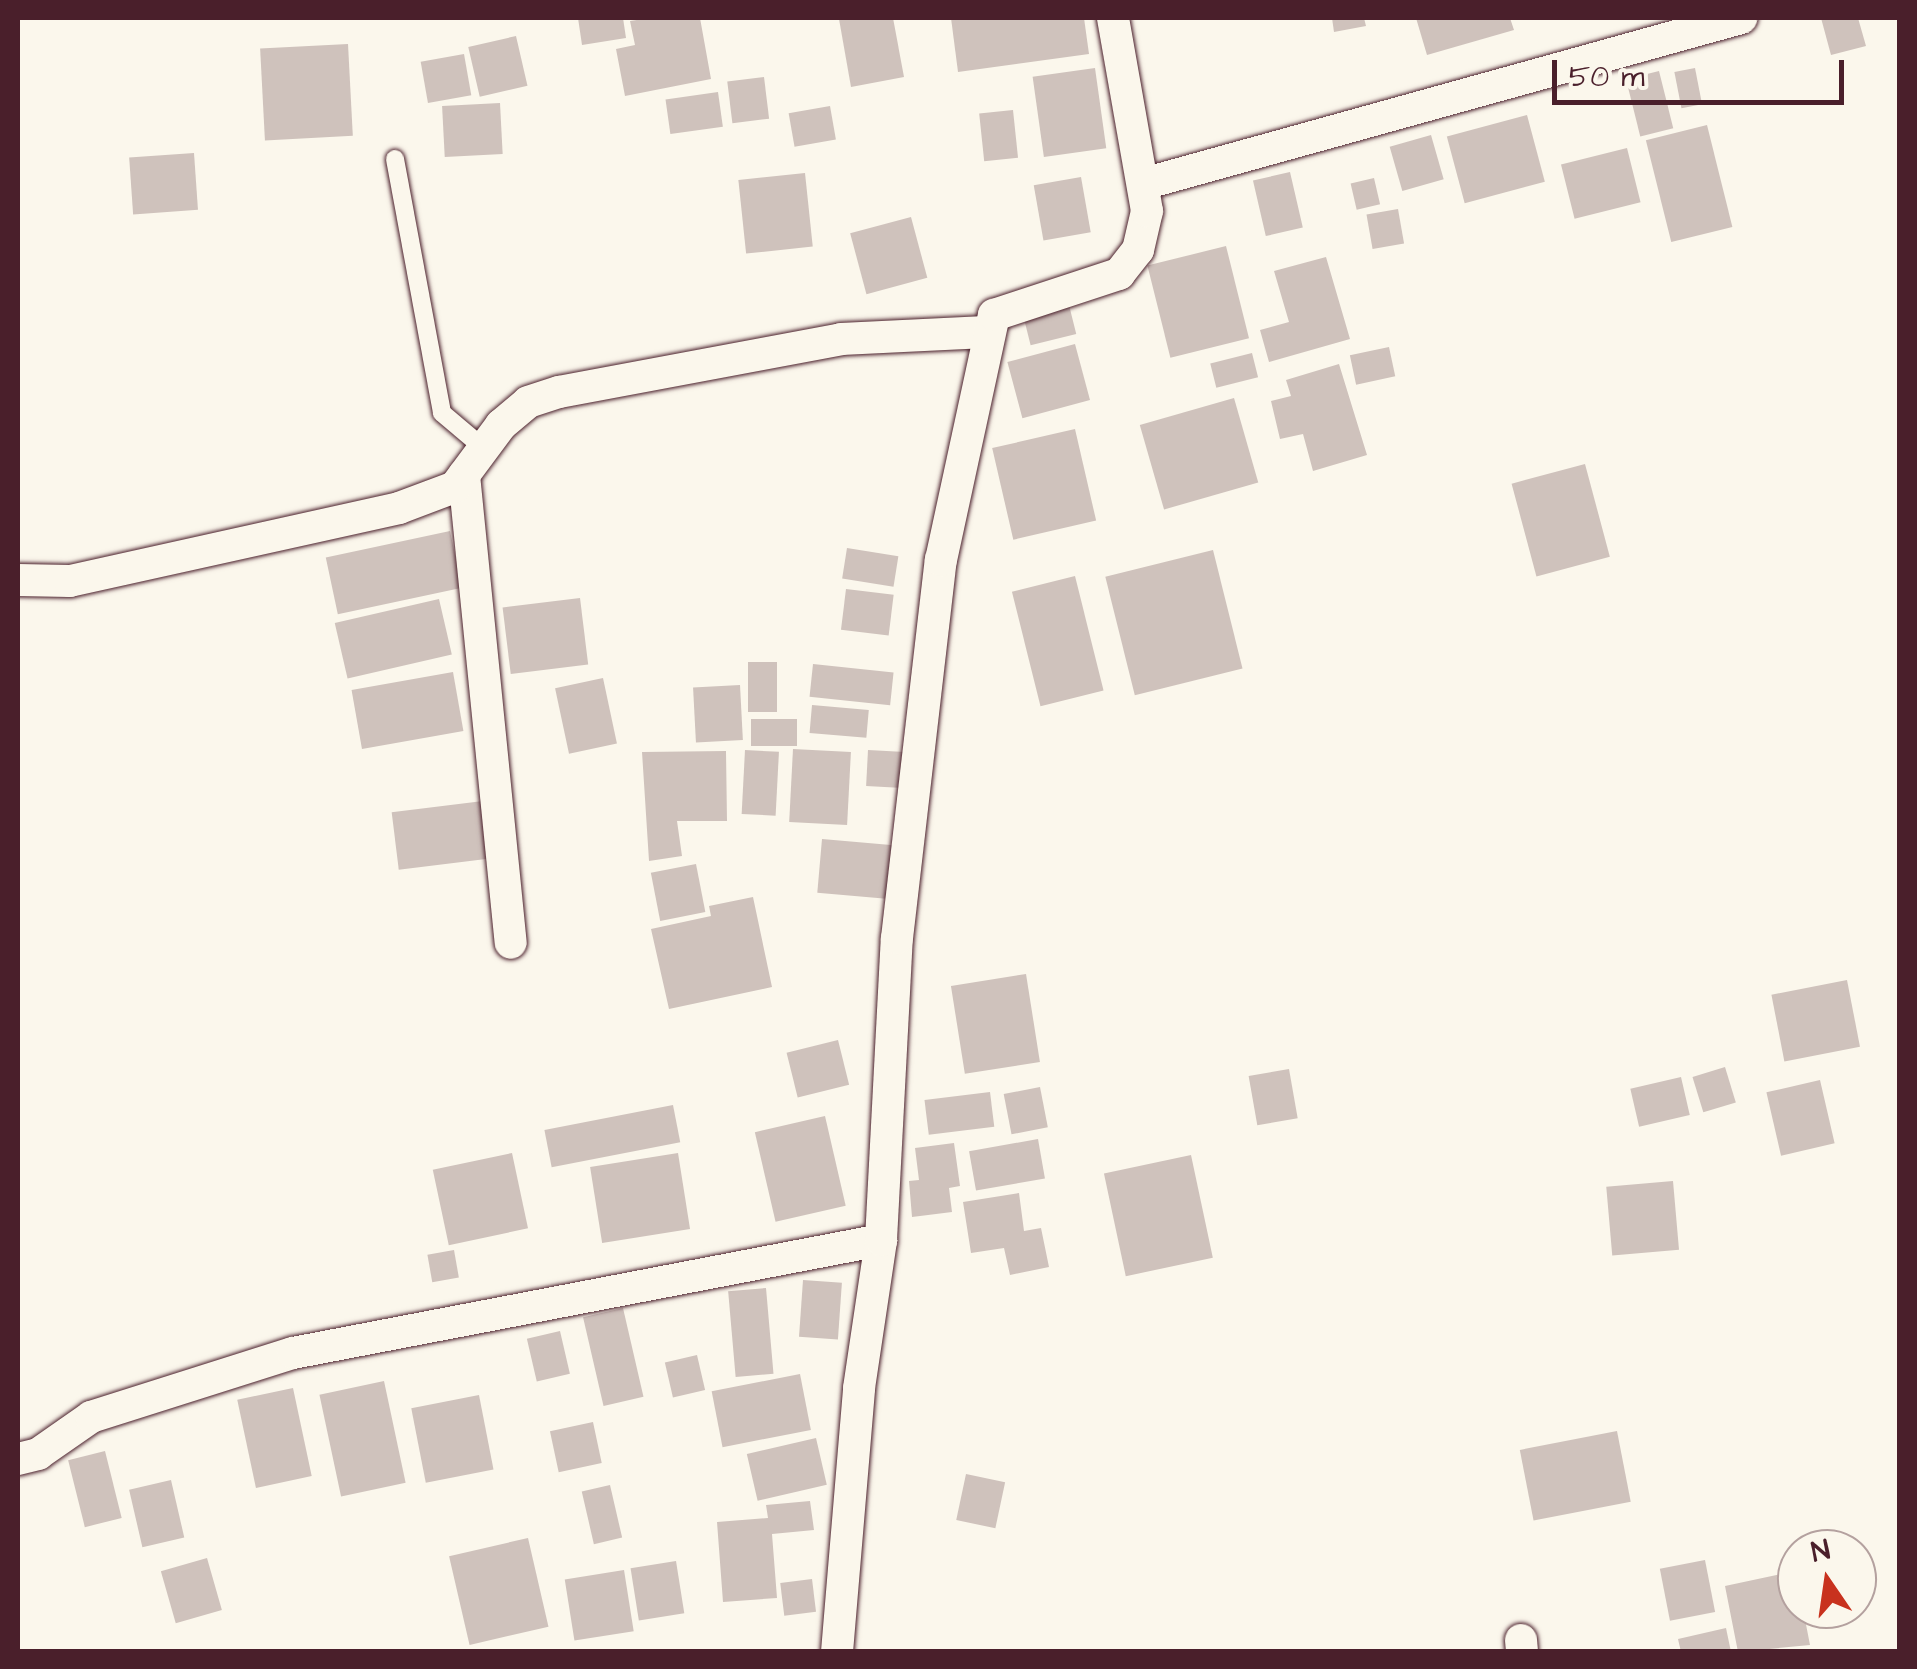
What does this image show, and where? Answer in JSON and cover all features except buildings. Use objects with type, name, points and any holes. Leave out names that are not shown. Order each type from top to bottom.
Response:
[{"type":"street","points":[[837,1652],[859,1388],[881,1240],[898,938],[941,560],[986,332],[994,315],[1119,274],[1138,250],[1147,212],[1113,18]]},
{"type":"street","points":[[1143,184],[1741,18]]},
{"type":"street","points":[[18,580],[70,581],[399,508],[455,487],[501,425],[528,402],[559,392],[841,339],[986,332]]},
{"type":"street","points":[[464,476],[511,943]]},
{"type":"street","points":[[18,1459],[38,1454],[91,1417],[293,1353],[881,1240]]},
{"type":"lane","points":[[395,159],[442,412],[486,450]]}]
